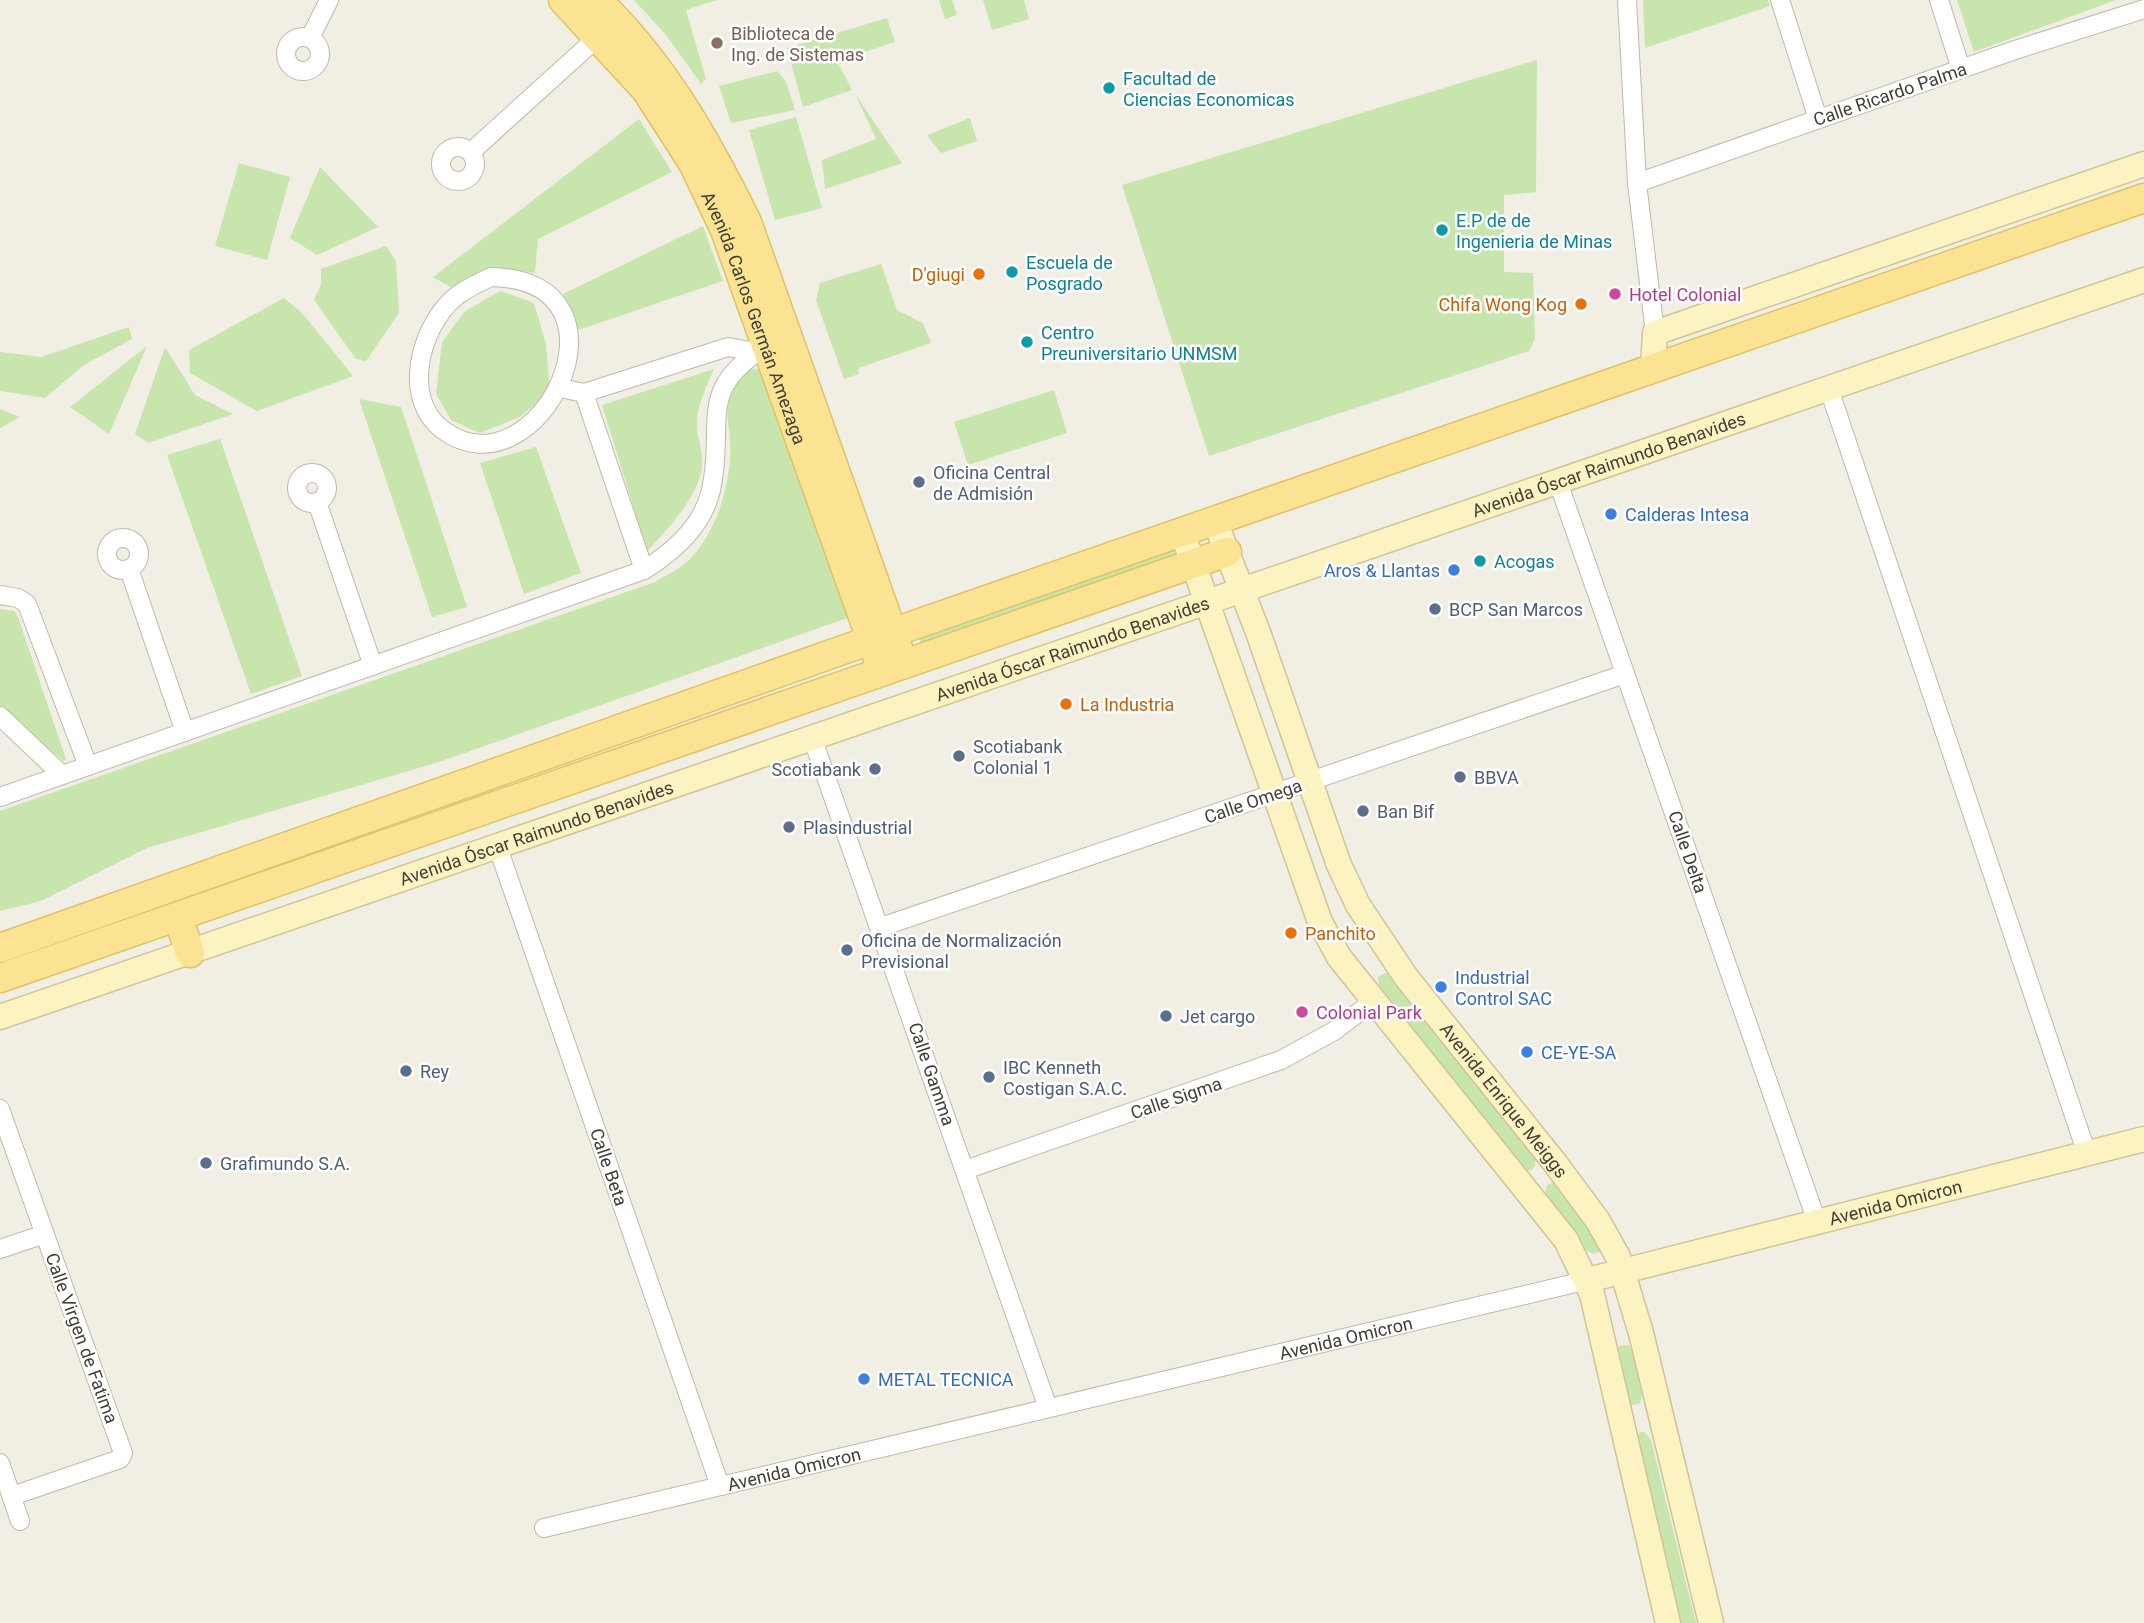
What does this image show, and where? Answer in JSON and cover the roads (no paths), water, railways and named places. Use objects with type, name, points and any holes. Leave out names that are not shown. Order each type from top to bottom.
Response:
[{"type":"main road","name":"Avenida Carlos Germán Amezaga","points":[[563,0],[646,90],[693,163],[725,230],[762,349],[882,636]]},
{"type":"main road","name":"Avenida Carlos Germán Amezaga","points":[[597,0],[617,18],[670,83],[715,156],[747,222],[893,667]]},
{"type":"main road","points":[[1653,367],[1655,333],[2144,164]]},
{"type":"main road","points":[[0,948],[882,636],[2144,198]]},
{"type":"main road","name":"Avenida Óscar Raimundo Benavides","points":[[0,1017],[1829,389],[2143,285]]},
{"type":"main road","name":"Avenida Enrique Meiggs","points":[[1215,521],[1339,865],[1378,938],[1598,1221],[1623,1270],[1711,1623]]},
{"type":"main road","name":"Avenida Enrique Meiggs","points":[[1182,532],[1320,922],[1339,957],[1566,1240],[1588,1280],[1668,1623]]},
{"type":"main road","points":[[0,978],[1227,552]]},
{"type":"main road","points":[[178,917],[190,953]]},
{"type":"main road","name":"Avenida Omicron","points":[[1588,1280],[2144,1139]]},
{"type":"main road","points":[[1525,1187],[1555,1163]]},
{"type":"main road","points":[[1604,1342],[1641,1334]]},
{"type":"street","points":[[310,38],[328,0]]},
{"type":"street","points":[[1627,0],[1637,183],[1655,333]]},
{"type":"street","points":[[1780,0],[1818,119]]},
{"type":"street","points":[[1939,0],[1961,69]]},
{"type":"street","name":"Calle Ricardo Palma","points":[[1637,183],[1961,69],[2144,9]]},
{"type":"street","points":[[471,152],[599,36]]},
{"type":"street","points":[[491,277],[514,278],[534,283],[552,297],[564,314],[569,336],[568,358],[560,387],[548,406],[525,429],[499,440],[472,443],[454,438],[436,425],[424,408],[418,388],[427,339],[439,316],[452,300],[468,287],[491,277]]},
{"type":"street","points":[[560,387],[584,393],[728,347],[762,349]]},
{"type":"street","points":[[0,797],[644,570],[671,553],[698,520],[711,492],[715,458],[714,419],[722,387],[742,361],[762,349]]},
{"type":"street","points":[[1829,389],[2087,1154]]},
{"type":"street","points":[[584,393],[644,570]]},
{"type":"street","name":"Calle Delta","points":[[1558,482],[1817,1222]]},
{"type":"street","points":[[317,502],[373,666]]},
{"type":"street","points":[[129,569],[185,732]]},
{"type":"street","points":[[0,595],[18,598],[27,604],[88,766]]},
{"type":"street","name":"Calle Omega","points":[[881,927],[1626,674]]},
{"type":"street","points":[[0,716],[62,775]]},
{"type":"street","name":"Calle Gamma","points":[[813,740],[1048,1408]]},
{"type":"street","name":"Calle Beta","points":[[498,848],[720,1486]]},
{"type":"street","name":"Calle Sigma","points":[[965,1170],[1281,1060],[1334,1031],[1375,1000]]},
{"type":"street","name":"Calle Virgen de Fatima","points":[[0,1109],[123,1453],[120,1459],[12,1496]]},
{"type":"street","points":[[0,1249],[45,1234]]},
{"type":"street","name":"Avenida Omicron","points":[[544,1528],[1588,1280]]},
{"type":"street","points":[[0,1463],[20,1521]]},
{"type":"place","name":"Biblioteca de Ing. de Sistemas","points":[[717,43]]},
{"type":"place","name":"Facultad de Ciencias Economicas","points":[[1109,88]]},
{"type":"place","name":"E.P de de Ingenieria de Minas","points":[[1442,230]]},
{"type":"place","name":"Escuela de Posgrado","points":[[1012,272]]},
{"type":"place","name":"D'giugi","points":[[979,274]]},
{"type":"place","name":"Hotel Colonial","points":[[1615,294]]},
{"type":"place","name":"Chifa Wong Kog","points":[[1581,304]]},
{"type":"place","name":"Centro Preuniversitario UNMSM","points":[[1027,342]]},
{"type":"place","name":"Oficina Central de Admisión","points":[[919,482]]},
{"type":"place","name":"Calderas Intesa","points":[[1611,514]]},
{"type":"place","name":"Acogas","points":[[1480,561]]},
{"type":"place","name":"Aros & Llantas","points":[[1454,570]]},
{"type":"place","name":"BCP San Marcos","points":[[1435,609]]},
{"type":"place","name":"La Industria","points":[[1066,704]]},
{"type":"place","name":"Scotiabank Colonial 1","points":[[959,756]]},
{"type":"place","name":"Scotiabank","points":[[875,769]]},
{"type":"place","name":"BBVA","points":[[1460,777]]},
{"type":"place","name":"Ban Bif","points":[[1363,811]]},
{"type":"place","name":"Plasindustrial","points":[[789,827]]},
{"type":"place","name":"Panchito","points":[[1291,933]]},
{"type":"place","name":"Oficina de Normalización Previsional","points":[[847,950]]},
{"type":"place","name":"Industrial Control SAC","points":[[1441,987]]},
{"type":"place","name":"Colonial Park","points":[[1302,1012]]},
{"type":"place","name":"Jet cargo","points":[[1166,1016]]},
{"type":"place","name":"CE-YE-SA","points":[[1527,1052]]},
{"type":"place","name":"Rey","points":[[406,1071]]},
{"type":"place","name":"IBC Kenneth Costigan S.A.C.","points":[[989,1077]]},
{"type":"place","name":"Grafimundo S.A.","points":[[206,1163]]},
{"type":"place","name":"METAL TECNICA","points":[[864,1379]]}]
